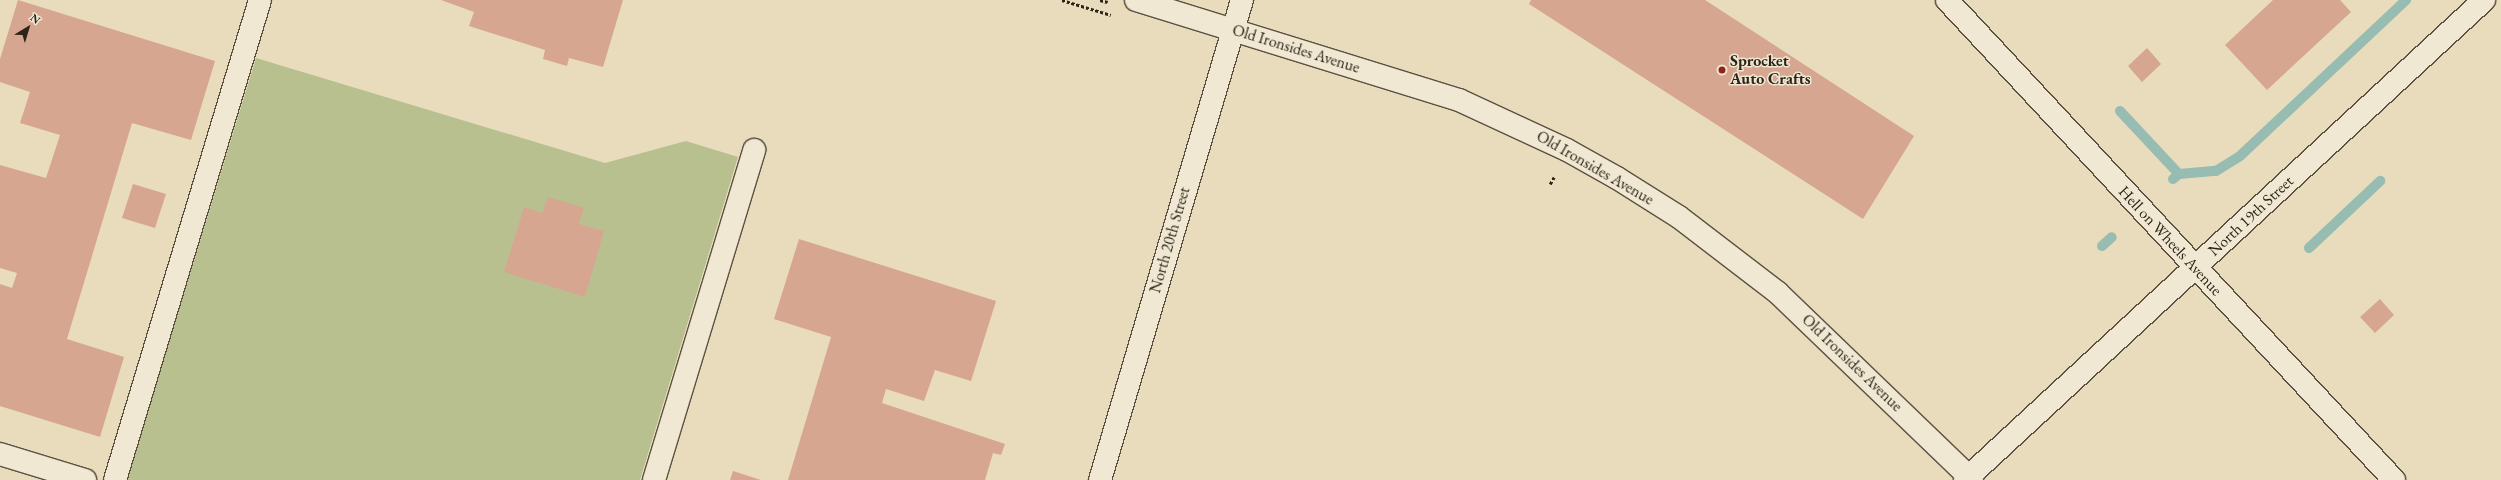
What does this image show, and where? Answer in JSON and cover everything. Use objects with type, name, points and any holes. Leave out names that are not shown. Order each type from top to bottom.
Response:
[{"type":"street","points":[[115,480],[260,0]]},
{"type":"street","name":"Old Ironsides Avenue","points":[[1136,0],[1459,100],[1561,146],[1617,178],[1685,221],[1778,293],[1968,479]]},
{"type":"street","name":"North 20th Street","points":[[1100,480],[1242,0]]},
{"type":"street","name":"Hell on Wheels Avenue","points":[[1947,0],[2194,268],[2394,480]]},
{"type":"street","name":"North 19th Street","points":[[1968,479],[2484,0]]},
{"type":"street","points":[[654,480],[754,150]]},
{"type":"street","points":[[0,454],[85,480]]},
{"type":"path","points":[[1100,0],[1115,4]]},
{"type":"green space","points":[[256,58],[605,163],[686,141],[738,157],[640,480],[127,480]]},
{"type":"building","points":[[18,0],[215,61],[191,140],[132,123],[67,339],[124,357],[100,437],[0,406],[0,284],[12,288],[17,273],[0,268],[0,165],[46,178],[60,135],[20,123],[30,92],[0,82],[0,59]]},
{"type":"building","points":[[441,0],[623,0],[603,67],[569,58],[567,66],[543,59],[545,50],[469,26],[474,12]]},
{"type":"building","name":"Sprocket Auto Crafts","points":[[1531,0],[1705,0],[1914,136],[1863,219],[1529,4]]},
{"type":"building","points":[[2273,0],[2340,0],[2351,12],[2267,90],[2225,45]]},
{"type":"building","points":[[2147,48],[2161,64],[2142,82],[2128,66]]},
{"type":"building","points":[[133,184],[166,194],[155,228],[122,218]]},
{"type":"building","points":[[548,197],[584,208],[579,224],[604,231],[585,297],[504,272],[524,207],[542,213]]},
{"type":"building","points":[[799,239],[996,301],[971,381],[935,370],[924,401],[886,389],[882,403],[1005,444],[1001,455],[993,453],[985,480],[788,480],[831,337],[774,319]]},
{"type":"building","points":[[2380,299],[2394,315],[2375,333],[2360,317]]},
{"type":"building","points":[[733,471],[761,480],[730,480]]},
{"type":"waterway","points":[[2173,179],[2179,174],[2216,171],[2240,156],[2406,0]]},
{"type":"waterway","points":[[2120,111],[2179,174]]},
{"type":"waterway","points":[[2309,248],[2380,181]]},
{"type":"waterway","points":[[2102,246],[2112,237]]},
{"type":"place","name":"Sprocket Auto Crafts","points":[[1722,70]]}]
